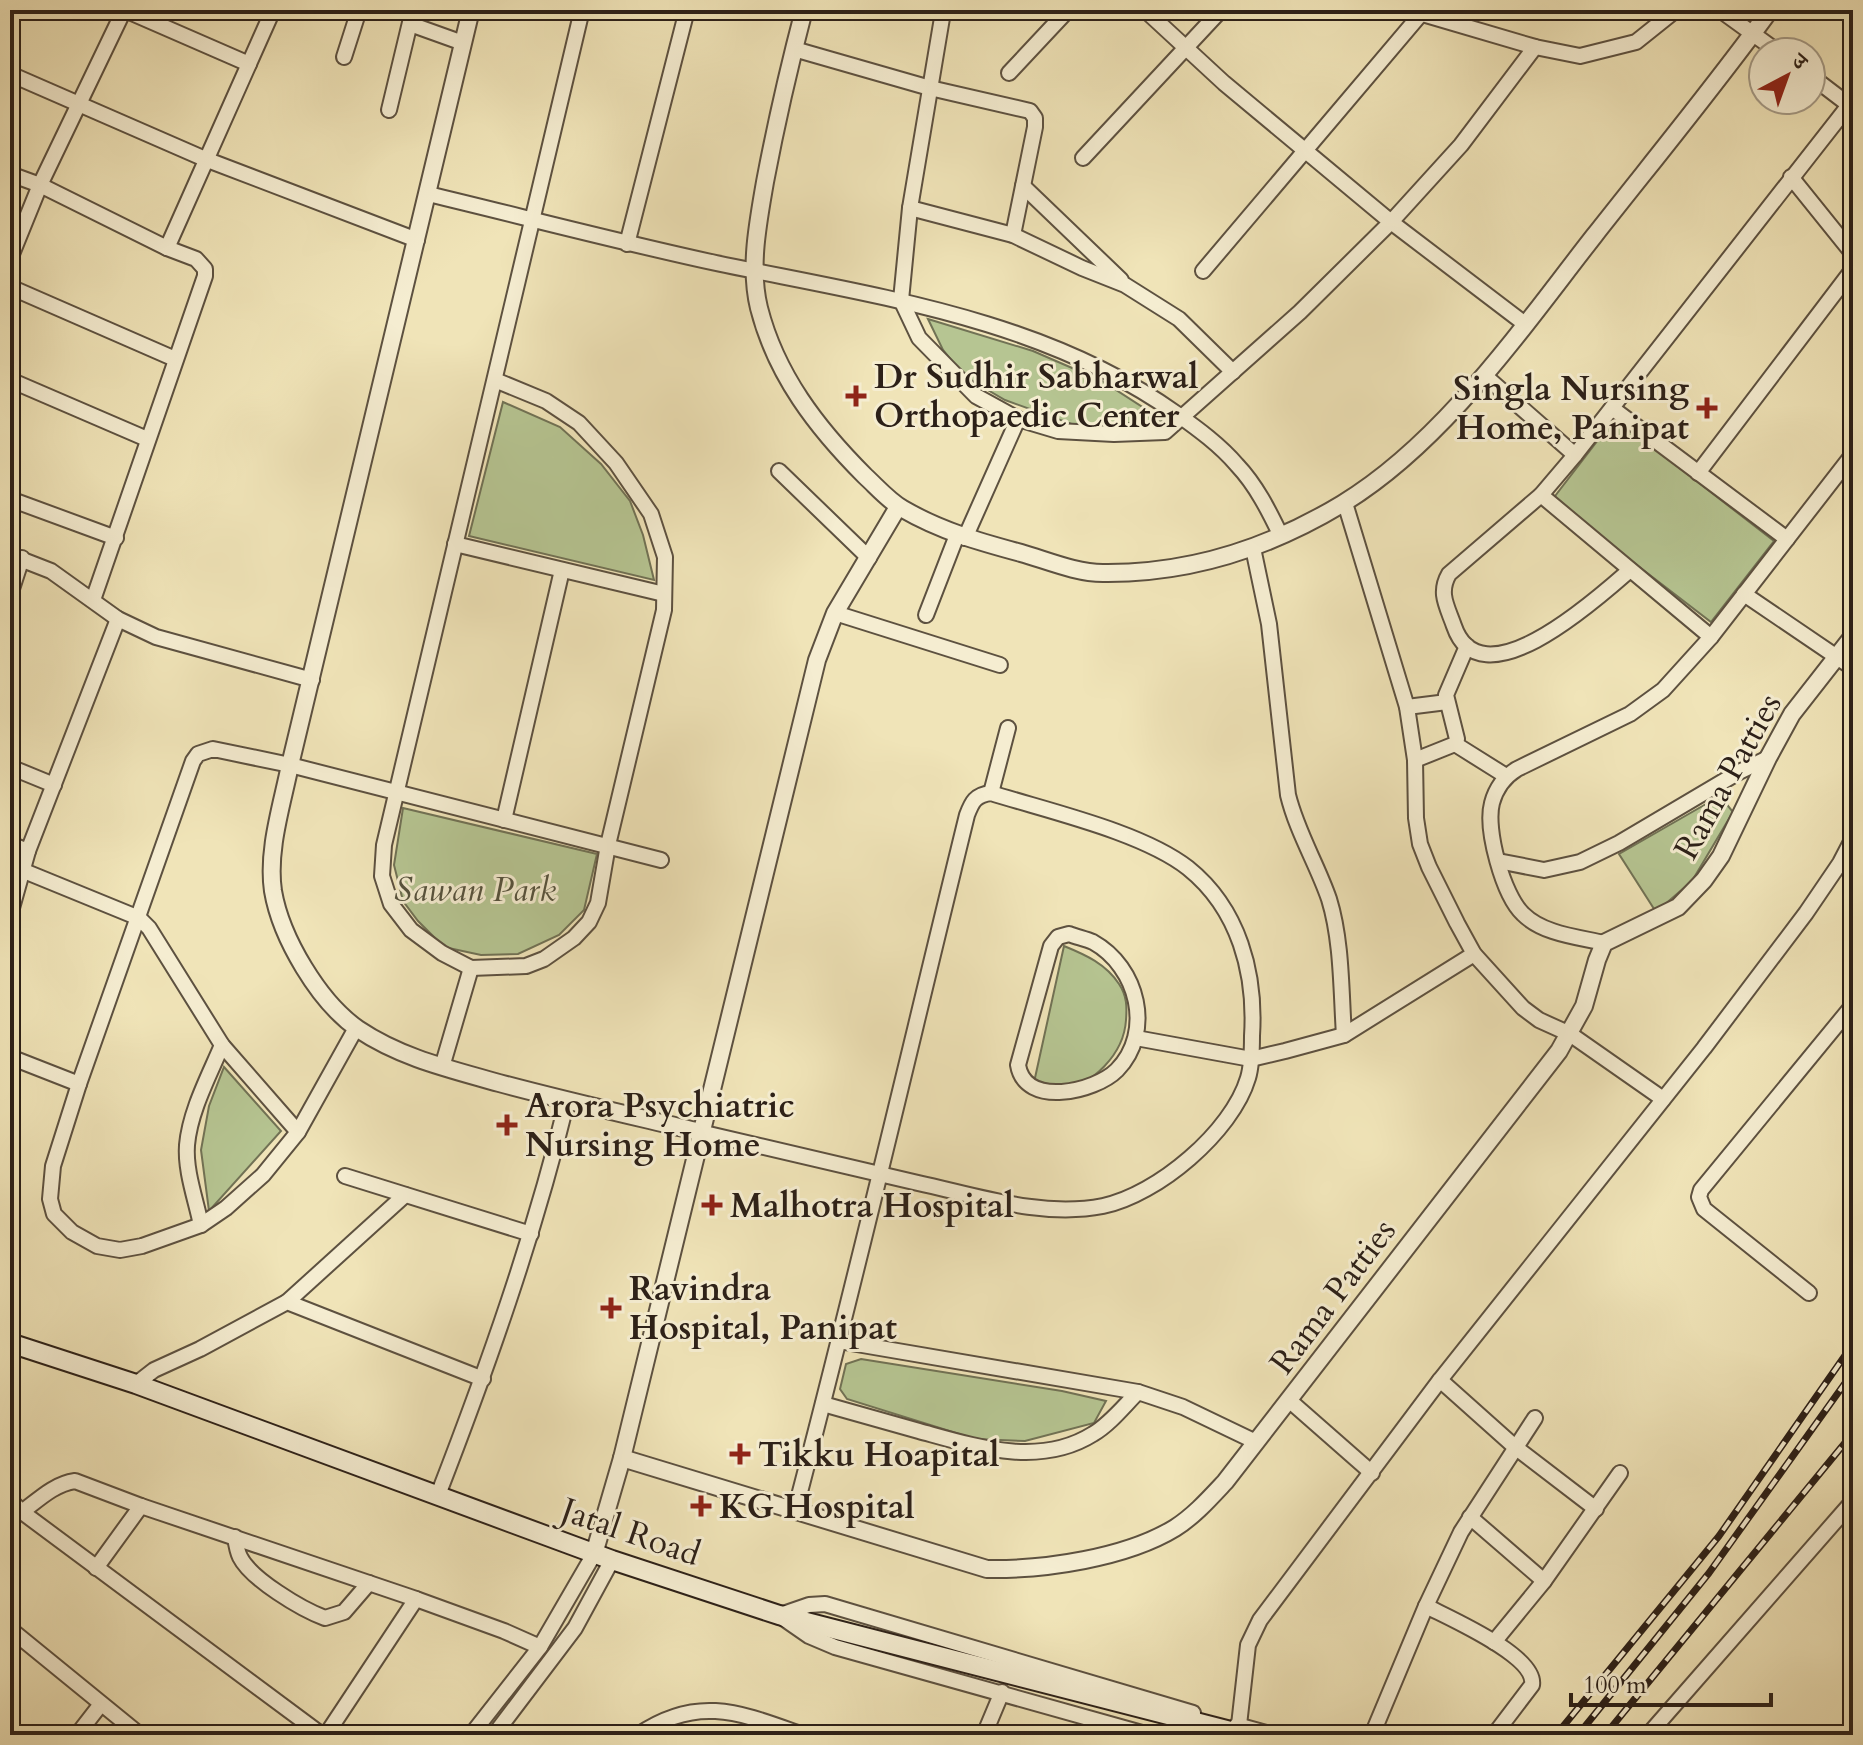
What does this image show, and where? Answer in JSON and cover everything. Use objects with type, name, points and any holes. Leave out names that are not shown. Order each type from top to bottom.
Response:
[{"type":"main road","name":"Jatal Road","points":[[10,1343],[136,1384],[603,1557],[779,1615],[1242,1730]]},
{"type":"street","points":[[10,258],[40,185],[124,10],[249,64]]},
{"type":"street","points":[[167,248],[273,10]]},
{"type":"street","points":[[344,57],[359,10]]},
{"type":"street","points":[[471,10],[290,765],[272,853],[273,892],[302,964],[326,999],[356,1028],[397,1051],[442,1067],[567,1101],[878,1174],[1031,1207],[1073,1210],[1106,1205],[1139,1193],[1165,1177],[1193,1155],[1238,1100],[1248,1078],[1251,1059],[1253,1021],[1250,977],[1231,919],[1214,894],[1188,869],[1160,850],[991,793],[980,795],[972,802],[967,815],[878,1174],[839,1341],[795,1511]]},
{"type":"street","points":[[495,380],[546,401],[579,423],[616,463],[651,514],[665,557],[664,610],[608,845],[598,903],[589,922],[574,938],[544,959],[526,966],[471,968],[442,953],[411,930],[391,904],[382,876],[384,845],[582,10]]},
{"type":"street","points":[[627,244],[687,10]]},
{"type":"street","points":[[804,10],[781,95],[757,228],[755,271],[759,305],[777,360],[801,403],[836,447],[898,507],[961,537],[1098,573],[1166,569],[1253,548],[1345,503],[1413,450],[1484,375],[1770,10]]},
{"type":"street","points":[[1009,73],[1068,10]]},
{"type":"street","points":[[1145,10],[1224,83],[1391,222],[1525,324]]},
{"type":"street","points":[[1083,158],[1221,10]]},
{"type":"street","points":[[1203,271],[1305,150],[1414,12],[1535,47],[1580,56],[1636,42],[1676,10]]},
{"type":"street","points":[[1720,10],[1757,36]]},
{"type":"street","points":[[943,12],[910,208],[901,300],[919,338],[976,396],[1018,419],[1058,431],[1114,434],[1165,432],[1300,312],[1391,222],[1461,145],[1535,47]]},
{"type":"street","points":[[389,110],[412,17],[463,43]]},
{"type":"street","points":[[794,49],[930,88],[1030,111],[1035,118],[1035,127],[1013,235]]},
{"type":"street","points":[[10,74],[205,159],[417,240]]},
{"type":"street","points":[[1630,570],[1566,622],[1516,651],[1479,653],[1467,646],[1456,633],[1444,597],[1443,585],[1449,574],[1541,495],[1575,455],[1851,102],[1827,86]]},
{"type":"street","points":[[10,174],[40,185],[167,248],[196,259],[205,269],[93,600]]},
{"type":"street","points":[[1791,177],[1853,254]]},
{"type":"street","points":[[1023,186],[1125,285]]},
{"type":"street","points":[[428,194],[627,244],[901,300],[989,323],[1060,351],[1119,378],[1201,431],[1238,465],[1263,500],[1281,536]]},
{"type":"street","points":[[910,208],[1013,235],[1125,285],[1179,319],[1233,372]]},
{"type":"street","points":[[1698,473],[1853,269]]},
{"type":"street","points":[[10,287],[175,359]]},
{"type":"street","points":[[1484,375],[1575,455]]},
{"type":"street","points":[[10,380],[147,439]]},
{"type":"street","points":[[1612,408],[1787,539]]},
{"type":"street","points":[[926,615],[1018,419]]},
{"type":"street","points":[[1604,943],[1538,925],[1523,915],[1505,887],[1498,861],[1491,806],[1497,789],[1506,776],[1630,714],[1679,674],[1853,454]]},
{"type":"street","points":[[779,471],[869,558]]},
{"type":"street","points":[[1541,495],[1711,637]]},
{"type":"street","points":[[10,499],[116,538]]},
{"type":"street","points":[[1345,503],[1407,707],[1415,760],[1416,818],[1420,844],[1474,954],[1523,1008],[1539,1020],[1570,1034],[1663,1099]]},
{"type":"street","points":[[483,1733],[575,1628],[603,1557],[622,1458],[817,660],[835,613],[898,507]]},
{"type":"street","points":[[455,544],[664,594]]},
{"type":"street","points":[[1253,548],[1269,624],[1288,795],[1295,823],[1334,919],[1344,1035]]},
{"type":"street","points":[[10,595],[16,556],[51,571],[118,619],[156,637],[312,680]]},
{"type":"street","points":[[504,820],[562,570]]},
{"type":"street","points":[[1744,594],[1853,668]]},
{"type":"street","points":[[835,613],[1000,665]]},
{"type":"street","points":[[11,910],[28,851],[118,619]]},
{"type":"street","name":"Rama Patties","points":[[622,1458],[987,1569],[1018,1570],[1084,1560],[1141,1543],[1176,1527],[1225,1482],[1290,1401],[1570,1034],[1584,1006],[1604,943],[1678,907],[1704,880],[1721,856],[1792,714],[1853,636]]},
{"type":"street","points":[[1415,760],[1455,744],[1457,739],[1447,702],[1448,689],[1467,646]]},
{"type":"street","points":[[1407,707],[1447,702]]},
{"type":"street","points":[[991,793],[1008,728]]},
{"type":"street","points":[[1455,744],[1506,776]]},
{"type":"street","points":[[356,1028],[298,1132],[263,1175],[226,1208],[201,1225],[142,1246],[120,1250],[97,1246],[63,1224],[54,1214],[50,1199],[53,1166],[79,1084],[198,754],[213,749],[290,765],[661,860]]},
{"type":"street","points":[[1498,861],[1544,870],[1580,862],[1768,758]]},
{"type":"street","points":[[10,767],[54,785]]},
{"type":"street","points":[[1242,1730],[1248,1645],[1253,1631],[1440,1380],[1663,1099],[1820,894],[1853,838]]},
{"type":"street","points":[[10,844],[28,851]]},
{"type":"street","points":[[24,871],[139,918],[156,939],[222,1045],[298,1132]]},
{"type":"street","points":[[1069,934],[1093,942],[1128,978],[1137,1001],[1136,1038],[1128,1057],[1105,1080],[1059,1092],[1040,1092],[1026,1084],[1020,1076],[1018,1065],[1051,946],[1058,937],[1069,934]]},
{"type":"street","points":[[1136,1038],[1251,1059],[1344,1035],[1474,954]]},
{"type":"street","points":[[442,1067],[471,968]]},
{"type":"street","points":[[1809,1293],[1704,1209],[1699,1197],[1701,1190],[1853,1005]]},
{"type":"street","points":[[201,1225],[187,1145],[198,1104],[222,1045]]},
{"type":"street","points":[[10,1057],[79,1084]]},
{"type":"street","points":[[438,1495],[483,1379],[531,1234],[567,1101]]},
{"type":"street","points":[[345,1176],[531,1234]]},
{"type":"street","points":[[136,1384],[154,1370],[287,1302],[405,1195]]},
{"type":"street","points":[[287,1302],[483,1379]]},
{"type":"street","points":[[839,1341],[1138,1392],[1183,1407],[1256,1442]]},
{"type":"street","points":[[1440,1380],[1515,1447],[1596,1509]]},
{"type":"street","points":[[823,1404],[975,1446],[1001,1452],[1024,1452],[1074,1444],[1095,1434],[1138,1392]]},
{"type":"street","points":[[1290,1401],[1372,1473]]},
{"type":"street","points":[[1372,1735],[1426,1606],[1470,1517],[1535,1418]]},
{"type":"street","points":[[1494,1642],[1544,1581],[1620,1473]]},
{"type":"street","points":[[22,1512],[64,1482],[75,1481],[416,1599],[540,1647]]},
{"type":"street","points":[[10,1500],[96,1568],[324,1735],[416,1599]]},
{"type":"street","points":[[1648,1735],[1853,1501]]},
{"type":"street","points":[[96,1568],[141,1506]]},
{"type":"street","points":[[1470,1517],[1544,1581]]},
{"type":"street","points":[[235,1537],[238,1553],[248,1568],[296,1604],[325,1618],[344,1612],[369,1583]]},
{"type":"street","points":[[483,1733],[603,1557]]},
{"type":"street","points":[[779,1615],[809,1605],[825,1604],[1242,1730],[1274,1735]]},
{"type":"street","points":[[1426,1606],[1494,1642],[1527,1666],[1533,1678],[1528,1691],[1494,1735]]},
{"type":"street","points":[[779,1615],[801,1632],[835,1647],[1149,1735]]},
{"type":"street","points":[[10,1629],[140,1735]]},
{"type":"street","points":[[984,1735],[1002,1692]]},
{"type":"street","points":[[77,1735],[101,1704]]},
{"type":"street","points":[[638,1735],[673,1715],[697,1710],[729,1712],[767,1728],[803,1735]]},
{"type":"green space","points":[[928,319],[1033,351],[1102,381],[1164,421],[1077,426],[1005,400],[964,376],[943,350]]},
{"type":"green space","points":[[503,402],[560,427],[601,464],[630,501],[643,535],[654,580],[469,536]]},
{"type":"green space","points":[[1615,418],[1774,541],[1711,622],[1552,500]]},
{"type":"green space","points":[[1720,796],[1733,812],[1692,881],[1656,912],[1619,854]]},
{"type":"green space","name":"Sawan Park","points":[[403,808],[597,854],[584,910],[559,935],[518,954],[481,955],[444,947],[403,901],[394,865]]},
{"type":"green space","points":[[1064,946],[1102,966],[1119,984],[1126,1006],[1124,1032],[1113,1056],[1083,1082],[1058,1090],[1033,1087]]},
{"type":"green space","points":[[224,1067],[281,1131],[209,1211],[201,1150],[209,1106]]},
{"type":"green space","points":[[861,1359],[1062,1391],[1106,1401],[1094,1423],[1025,1441],[975,1439],[847,1399],[840,1389],[846,1364]]},
{"type":"railway","points":[[1556,1735],[1719,1536],[1853,1344]]},
{"type":"railway","points":[[1578,1735],[1709,1573],[1853,1372]]},
{"type":"railway","points":[[1605,1735],[1853,1433]]},
{"type":"place","name":"Dr Sudhir Sabharwal Orthopaedic Center","points":[[856,396]]},
{"type":"place","name":"Singla Nursing Home, Panipat","points":[[1707,408]]},
{"type":"place","name":"Arora Psychiatric Nursing Home","points":[[507,1125]]},
{"type":"place","name":"Malhotra Hospital","points":[[712,1205]]},
{"type":"place","name":"Ravindra Hospital, Panipat","points":[[611,1308]]},
{"type":"place","name":"Tikku Hoapital","points":[[740,1454]]},
{"type":"place","name":"KG Hospital","points":[[701,1506]]}]
